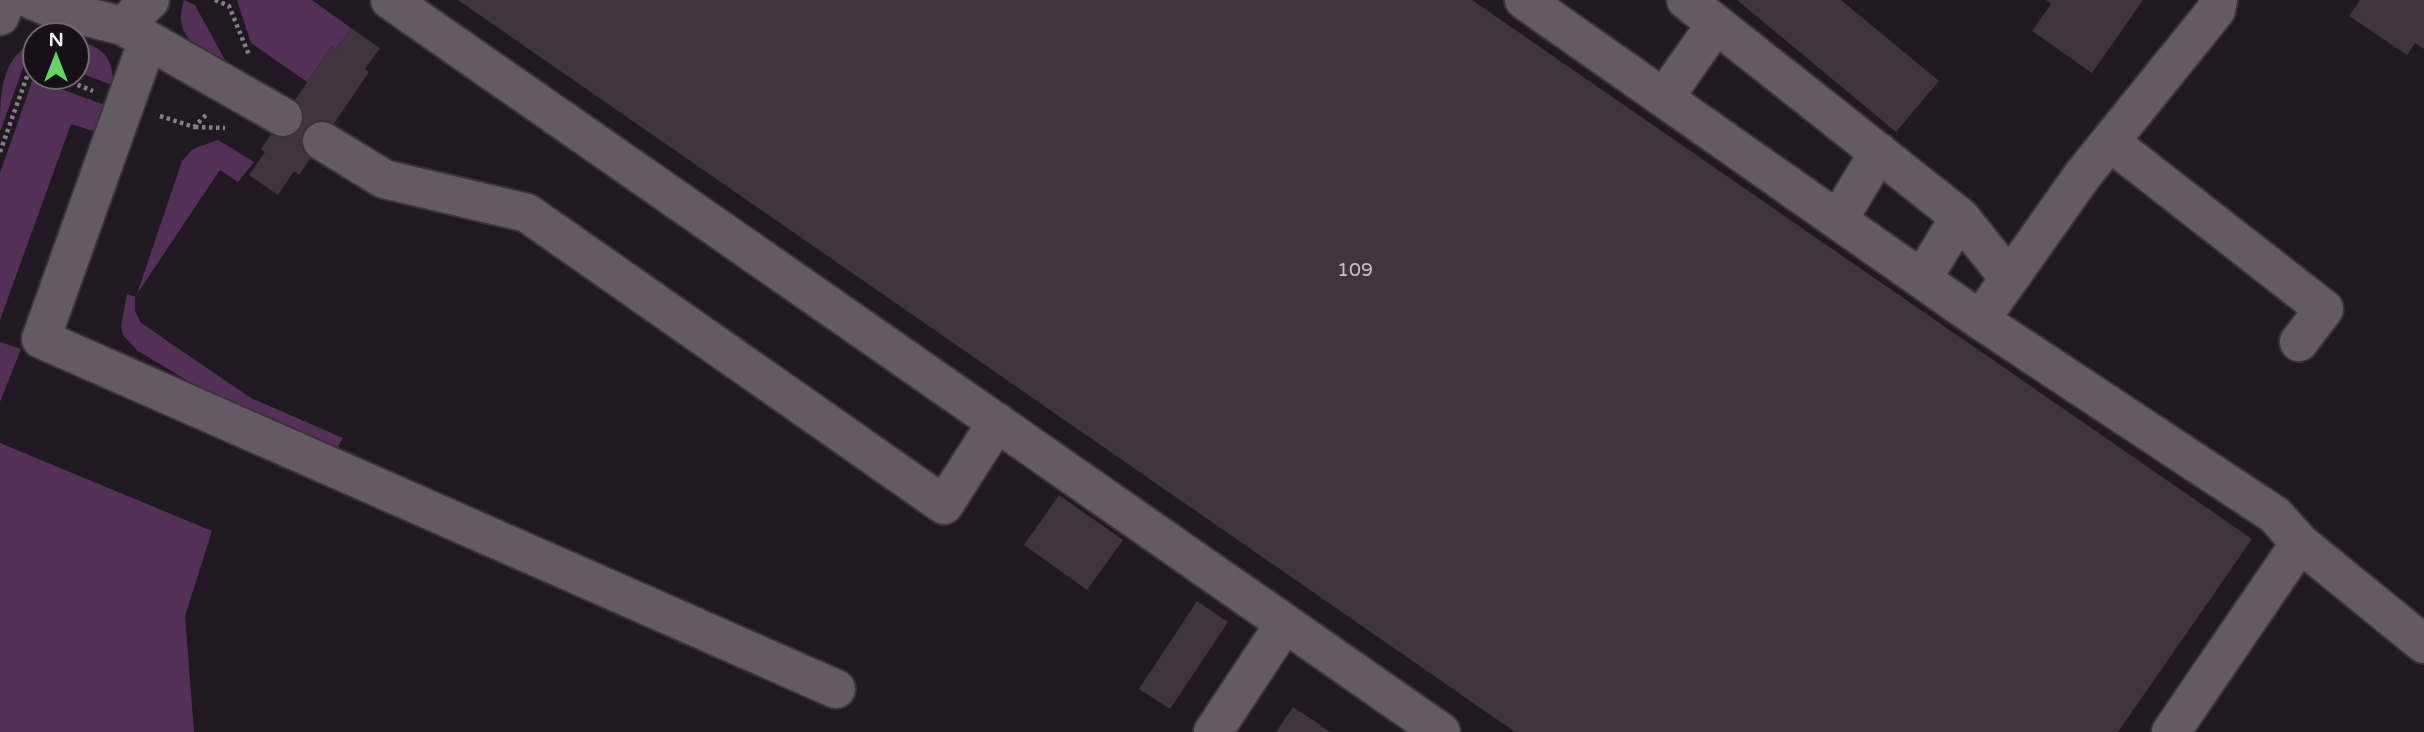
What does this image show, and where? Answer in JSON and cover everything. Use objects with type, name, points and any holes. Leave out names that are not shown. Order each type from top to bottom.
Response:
[{"type":"street","points":[[0,16],[6,0]]},
{"type":"street","points":[[32,0],[135,33],[283,117]]},
{"type":"street","points":[[150,0],[135,33],[41,339],[836,689]]},
{"type":"street","points":[[390,0],[1441,732]]},
{"type":"street","points":[[1524,0],[1980,320],[2275,515],[2300,543],[2424,644]]},
{"type":"street","points":[[1686,0],[1959,217],[2009,278]]},
{"type":"street","points":[[1980,320],[2110,142],[2226,3]]},
{"type":"street","points":[[1664,98],[1716,24]]},
{"type":"street","points":[[322,141],[384,179],[527,213],[944,505],[997,422]]},
{"type":"street","points":[[2110,142],[2324,309],[2299,342]]},
{"type":"street","points":[[1838,220],[1880,152]]},
{"type":"street","points":[[1922,279],[1959,217]]},
{"type":"street","points":[[2171,732],[2300,543]]},
{"type":"street","points":[[1213,732],[1285,623]]},
{"type":"path","points":[[0,152],[24,91]]},
{"type":"shaded area","points":[[184,0],[195,5],[231,71],[200,49],[186,34],[181,14]]},
{"type":"shaded area","points":[[237,0],[312,0],[351,28],[336,49],[332,46],[307,82],[251,43]]},
{"type":"shaded area","points":[[91,45],[100,50],[109,61],[113,76],[112,85],[91,77]]},
{"type":"shaded area","points":[[21,50],[21,74],[0,132],[4,80],[13,59]]},
{"type":"shaded area","points":[[29,91],[66,91],[105,105],[96,132],[71,124],[0,320],[0,173]]},
{"type":"shaded area","points":[[218,140],[254,162],[238,182],[220,170],[137,294],[182,161],[193,149]]},
{"type":"shaded area","points":[[127,294],[135,297],[135,311],[141,323],[251,398],[343,438],[334,453],[228,405],[138,351],[123,335],[121,326]]},
{"type":"shaded area","points":[[0,342],[21,349],[0,402]]},
{"type":"shaded area","points":[[0,443],[212,531],[185,616],[194,732],[0,732]]},
{"type":"building","points":[[458,0],[1472,0],[2252,539],[2118,732],[1515,732]]},
{"type":"building","points":[[1737,0],[1841,0],[1939,81],[1896,132]]},
{"type":"building","points":[[2046,0],[2143,0],[2092,73],[2032,31],[2051,4]]},
{"type":"building","points":[[2360,0],[2424,0],[2424,49],[2415,43],[2407,55],[2349,16]]},
{"type":"building","points":[[351,28],[380,48],[365,69],[369,72],[299,175],[294,171],[278,195],[249,175],[265,152],[261,149],[332,46],[336,49]]},
{"type":"building","points":[[1059,495],[1123,540],[1087,590],[1024,545]]},
{"type":"building","points":[[1197,601],[1228,622],[1170,709],[1139,689]]},
{"type":"building","points":[[1293,707],[1319,724],[1330,732],[1276,732]]}]
